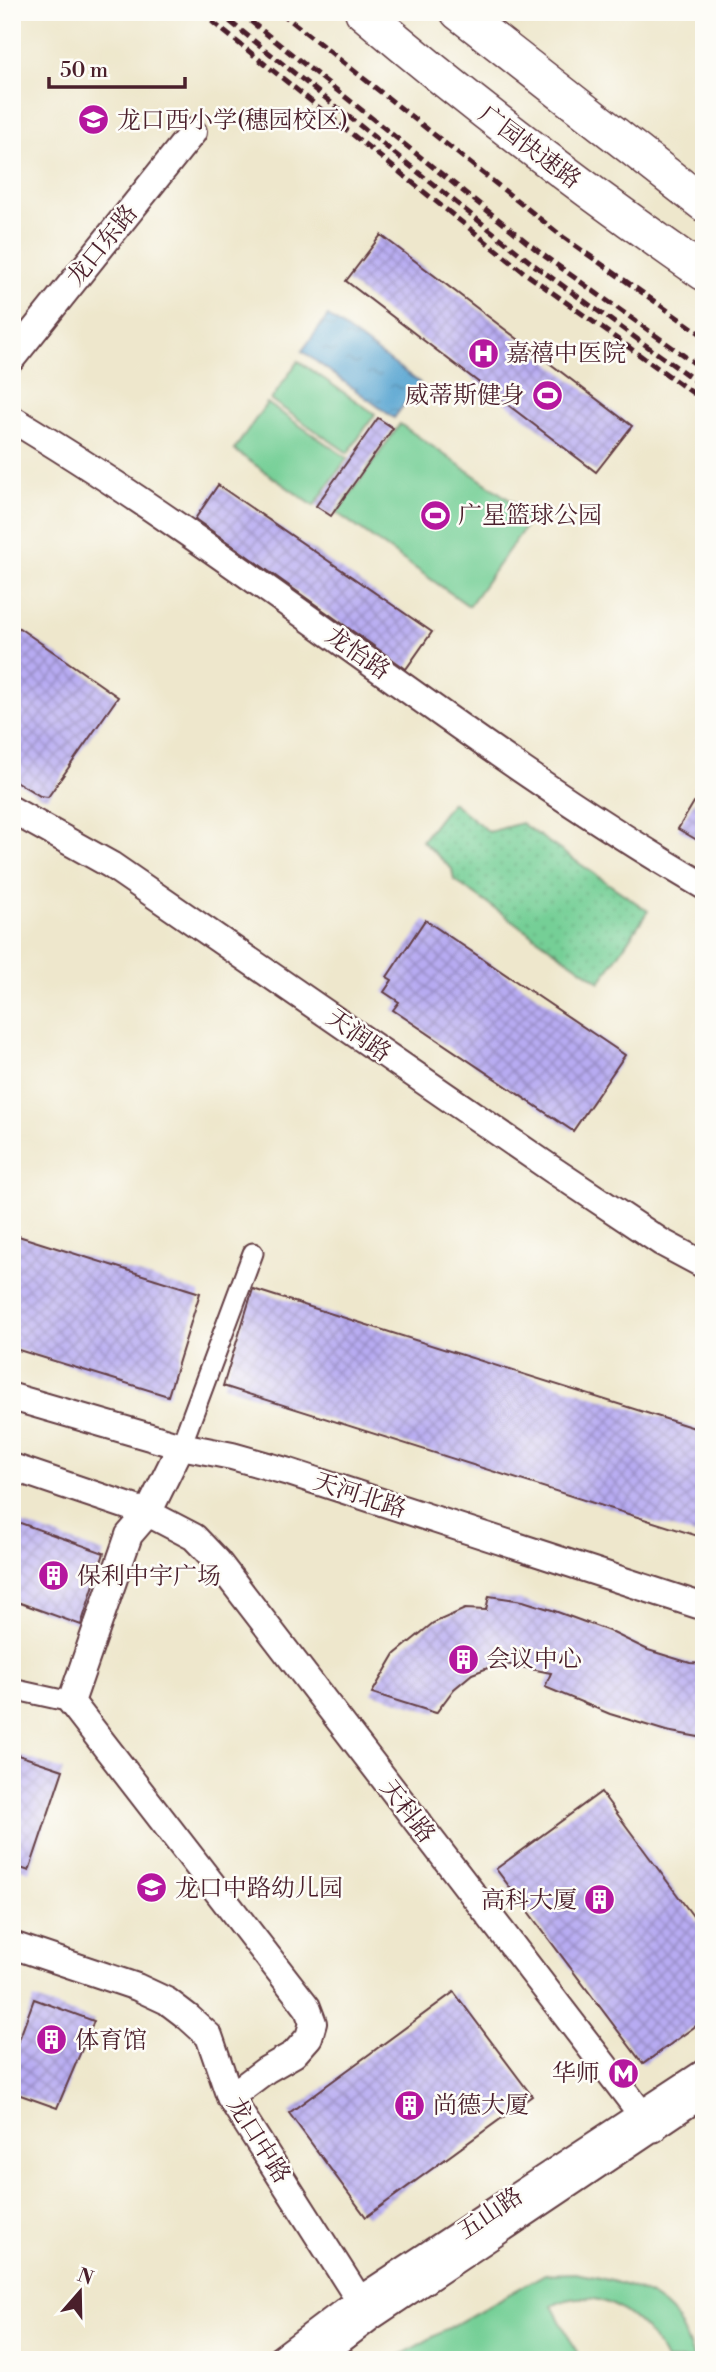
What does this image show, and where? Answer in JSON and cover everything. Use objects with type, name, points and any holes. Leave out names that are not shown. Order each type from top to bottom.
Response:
[{"type":"highway","name":"广园快速路","points":[[363,12],[438,76],[532,150],[704,273]]},
{"type":"highway","points":[[458,12],[704,204]]},
{"type":"street","name":"龙口东路","points":[[12,358],[193,132]]},
{"type":"street","name":"龙怡路","points":[[12,419],[131,494],[487,744],[704,886]]},
{"type":"street","name":"天润路","points":[[12,810],[111,865],[553,1170],[661,1242],[704,1265]]},
{"type":"street","points":[[71,1702],[129,1535],[148,1513],[181,1446],[253,1253]]},
{"type":"street","name":"天河北路","points":[[12,1397],[181,1446],[232,1456],[289,1472],[704,1607]]},
{"type":"street","points":[[12,1467],[148,1513]]},
{"type":"street","name":"天科路","points":[[148,1513],[194,1537],[217,1561],[646,2121]]},
{"type":"street","points":[[12,1689],[71,1702],[307,2007],[313,2023],[309,2037],[294,2054],[266,2070],[230,2097]]},
{"type":"street","name":"龙口中路","points":[[12,1945],[137,1987],[167,2001],[209,2036],[230,2097],[365,2308]]},
{"type":"street","name":"五山路","points":[[280,2360],[365,2308],[646,2121],[704,2073]]},
{"type":"street","name":"五山路","points":[[646,2121],[704,2093]]},
{"type":"street","name":"五山路","points":[[314,2360],[365,2308]]},
{"type":"green space","points":[[298,361],[375,414],[348,453],[271,400]]},
{"type":"green space","points":[[267,403],[347,458],[314,506],[234,450]]},
{"type":"green space","name":"广星篮球公园","points":[[400,424],[533,516],[469,606],[337,513]]},
{"type":"green space","points":[[452,802],[489,832],[521,823],[648,911],[600,982],[454,880],[452,869],[422,841]]},
{"type":"green space","points":[[575,2273],[617,2282],[657,2300],[677,2320],[694,2360],[666,2360],[646,2330],[633,2318],[603,2301],[586,2298],[569,2299],[552,2306],[581,2360],[392,2360],[545,2274]]},
{"type":"water","points":[[328,316],[420,383],[394,418],[302,351]]},
{"type":"building","points":[[381,235],[632,426],[596,472],[346,281]]},
{"type":"building","points":[[378,418],[393,428],[331,516],[316,506]]},
{"type":"building","points":[[218,485],[432,632],[406,669],[195,519]]},
{"type":"building","points":[[12,623],[118,697],[48,797],[40,796],[12,779]]},
{"type":"building","points":[[694,802],[704,808],[704,844],[678,829]]},
{"type":"building","points":[[425,920],[625,1055],[573,1131],[393,1010],[399,1002],[384,992],[392,980],[387,977]]},
{"type":"building","points":[[12,1234],[200,1293],[168,1396],[12,1348]]},
{"type":"building","points":[[253,1289],[704,1431],[704,1538],[223,1386]]},
{"type":"building","name":"保利中宇广场","points":[[12,1520],[104,1553],[81,1625],[12,1600]]},
{"type":"building","points":[[489,1596],[523,1601],[552,1610],[609,1631],[648,1650],[690,1663],[704,1664],[704,1738],[666,1731],[610,1714],[545,1687],[551,1673],[501,1663],[472,1674],[454,1689],[436,1713],[372,1693],[395,1654],[433,1623],[465,1609],[486,1610]]},
{"type":"building","points":[[12,1753],[63,1770],[29,1871],[12,1865]]},
{"type":"building","name":"高科大厦","points":[[601,1792],[704,1931],[704,2020],[643,2064],[496,1869]]},
{"type":"building","name":"尚德大厦","points":[[454,1992],[532,2096],[366,2217],[289,2113]]},
{"type":"building","name":"体育馆","points":[[34,1999],[94,2021],[57,2108],[12,2092],[12,2059]]},
{"type":"railway","points":[[200,12],[525,273],[704,401]]},
{"type":"railway","points":[[218,12],[534,265],[704,387]]},
{"type":"railway","points":[[239,12],[543,255],[704,370]]},
{"type":"railway","points":[[280,12],[563,237],[704,336]]},
{"type":"place","name":"龙口西小学(穗园校区)","points":[[94,120]]},
{"type":"place","name":"嘉禧中医院","points":[[483,353]]},
{"type":"place","name":"威蒂斯健身","points":[[548,395]]},
{"type":"place","name":"广星篮球公园","points":[[435,515]]},
{"type":"place","name":"保利中宇广场","points":[[54,1576]]},
{"type":"place","name":"会议中心","points":[[463,1659]]},
{"type":"place","name":"龙口中路幼儿园","points":[[152,1888]]},
{"type":"place","name":"高科大厦","points":[[600,1900]]},
{"type":"place","name":"体育馆","points":[[52,2040]]},
{"type":"place","name":"华师","points":[[623,2073]]},
{"type":"place","name":"尚德大厦","points":[[410,2105]]}]
